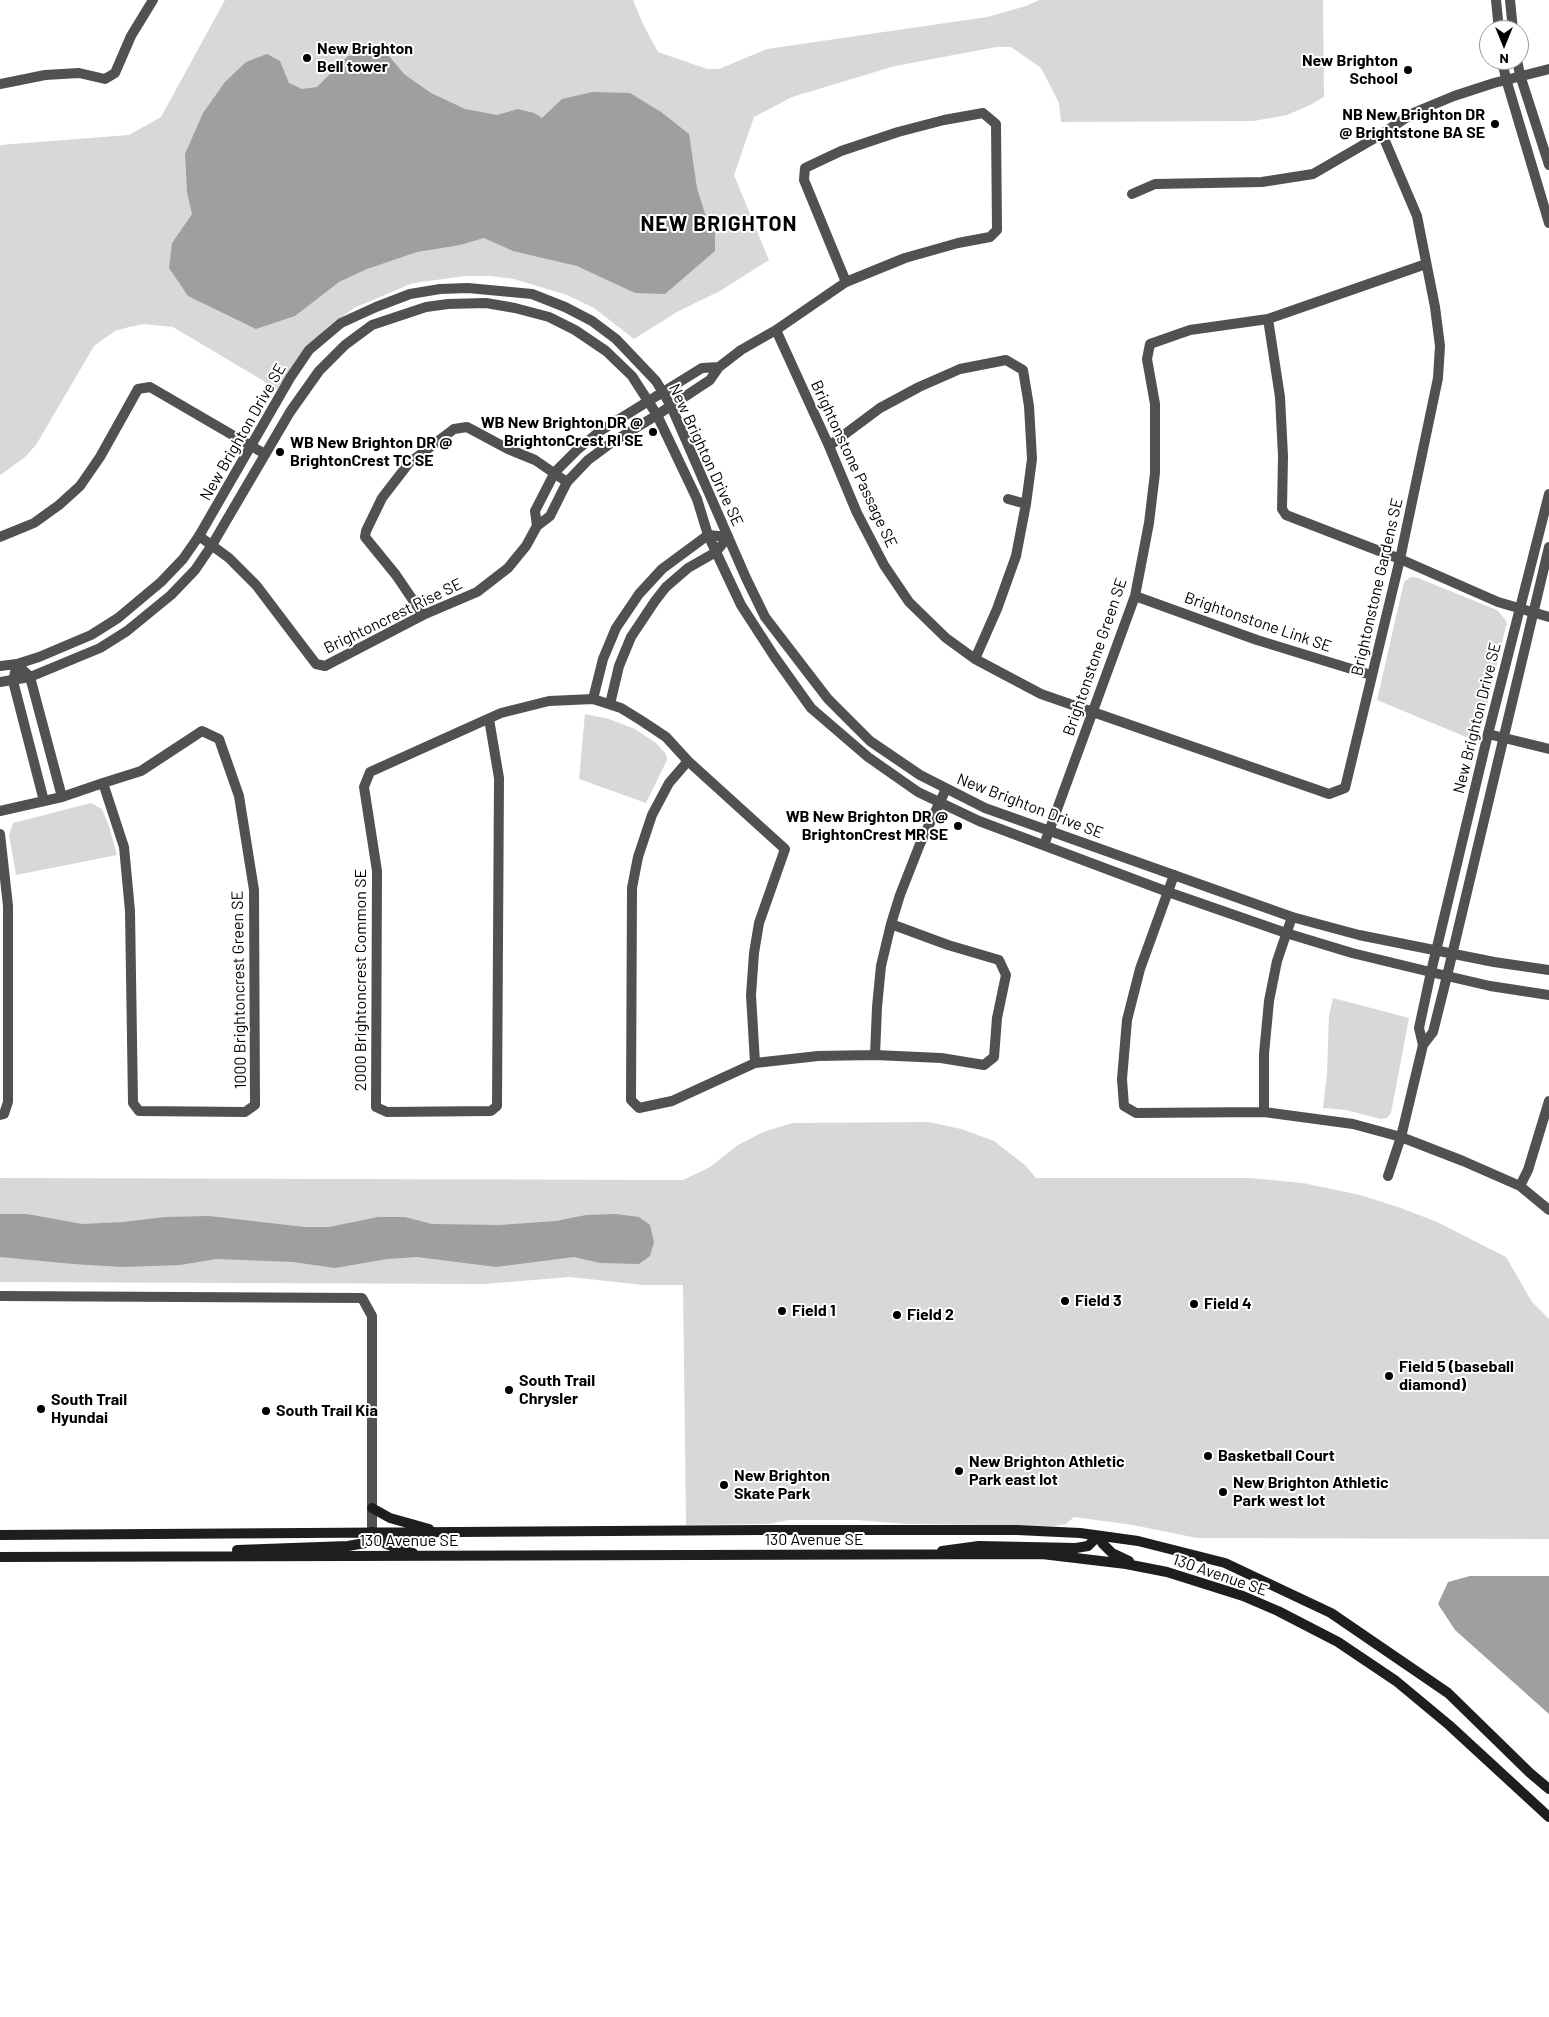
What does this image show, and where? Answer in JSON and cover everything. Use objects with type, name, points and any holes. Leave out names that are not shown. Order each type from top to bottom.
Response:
[{"type":"main road","points":[[372,1508],[390,1518],[444,1533]]},
{"type":"main road","name":"130 Avenue SE","points":[[3,1535],[1017,1530],[1138,1541],[1225,1563],[1332,1612],[1448,1693],[1549,1789]]},
{"type":"main road","points":[[182,1557],[235,1550],[348,1546],[365,1543],[372,1532],[386,1544],[424,1556]]},
{"type":"main road","points":[[924,1555],[953,1548],[979,1546],[1076,1548],[1088,1546],[1098,1536],[1112,1553],[1136,1566]]},
{"type":"main road","name":"130 Avenue SE","points":[[0,1557],[1042,1554],[1136,1566],[1167,1572],[1243,1596],[1278,1611],[1338,1642],[1396,1681],[1442,1718],[1549,1818]]},
{"type":"street","points":[[0,84],[45,75],[79,73],[105,78],[115,73],[131,36],[153,0]]},
{"type":"street","points":[[1496,0],[1498,20]]},
{"type":"street","points":[[1510,0],[1512,20]]},
{"type":"street","points":[[1132,194],[1155,184],[1262,182],[1313,174],[1382,134],[1413,113],[1454,96],[1506,79],[1549,69]]},
{"type":"street","points":[[1504,70],[1549,223]]},
{"type":"street","points":[[1519,70],[1549,165]]},
{"type":"street","name":"Brightoncrest Rise SE","points":[[199,536],[229,558],[256,585],[316,664],[326,666],[423,615],[477,592],[508,568],[526,546],[537,526],[550,516],[567,482],[588,460],[611,443],[657,416],[710,380],[719,367],[741,350],[776,330],[846,282],[905,258],[958,243],[990,237],[997,230],[996,124],[983,113],[944,120],[898,132],[841,151],[805,168],[804,180],[846,282]]},
{"type":"street","name":"Brightonstone Gardens SE","points":[[1092,712],[1329,794],[1345,788],[1400,559],[1438,378],[1440,346],[1435,307],[1417,216],[1382,134]]},
{"type":"street","name":"Brightonstone Green SE","points":[[1044,845],[1135,596],[1149,523],[1155,473],[1155,404],[1147,359],[1150,344],[1190,330],[1268,319],[1426,264]]},
{"type":"street","name":"New Brighton Drive SE","points":[[0,666],[17,664],[91,635],[118,618],[161,582],[183,558],[199,536],[279,394],[310,350],[341,323],[410,294],[440,289],[508,290],[532,294],[565,307],[592,321],[616,339],[656,381],[671,406],[764,617],[828,700],[870,741],[920,775],[984,808],[1292,917],[1359,935],[1452,954],[1549,970]]},
{"type":"street","name":"New Brighton Drive SE","points":[[0,682],[30,677],[91,652],[127,631],[171,595],[194,570],[212,545],[290,412],[319,371],[345,345],[372,325],[426,307],[448,304],[486,303],[549,317],[575,330],[606,351],[632,376],[657,416],[697,499],[708,535],[741,605],[811,708],[868,757],[918,792],[979,821],[1168,892],[1286,933],[1352,954],[1490,986],[1549,995]]},
{"type":"street","points":[[1268,319],[1280,397],[1284,456],[1282,509],[1286,515],[1400,559],[1498,602],[1549,617]]},
{"type":"street","name":"Brightonstone Passage SE","points":[[776,330],[829,446],[857,513],[884,565],[909,602],[946,638],[975,659],[1041,694],[1092,712]]},
{"type":"street","points":[[829,446],[880,408],[919,387],[960,369],[1006,360],[1023,370],[1029,406],[1032,459],[1026,504],[1016,556],[997,609],[975,659]]},
{"type":"street","name":"Brightoncrest Rise SE","points":[[537,526],[535,512],[555,472],[577,450],[600,431],[702,368],[719,367]]},
{"type":"street","points":[[0,537],[34,524],[80,486],[100,457],[138,389],[150,387],[265,454]]},
{"type":"street","points":[[423,615],[396,575],[365,537],[382,498],[409,463],[454,429],[467,427],[508,449],[535,460],[567,482]]},
{"type":"street","name":"New Brighton Drive SE","points":[[1431,972],[1519,608],[1549,494]]},
{"type":"street","points":[[1008,499],[1026,504]]},
{"type":"street","points":[[593,699],[603,659],[616,628],[639,594],[662,569],[708,535],[728,537]]},
{"type":"street","points":[[610,704],[619,666],[628,644],[655,601],[666,587],[688,568],[716,552],[728,537]]},
{"type":"street","name":"New Brighton Drive SE","points":[[1447,976],[1549,546]]},
{"type":"street","name":"Brightonstone Link SE","points":[[1135,596],[1257,640],[1371,675]]},
{"type":"street","points":[[17,664],[30,677],[62,797]]},
{"type":"street","points":[[17,664],[13,681],[44,801]]},
{"type":"street","name":"2000 Brightoncrest Common SE","points":[[489,719],[499,778],[497,1106],[491,1111],[386,1112],[376,1107],[377,871],[364,787],[370,772],[501,713],[549,701],[593,699],[610,704],[635,716],[666,737],[688,761],[785,849],[760,923],[754,953],[751,995],[755,1063]]},
{"type":"street","name":"1000 Brightoncrest Green SE","points":[[0,811],[62,797],[103,783],[141,771],[202,731],[219,739],[239,796],[254,890],[255,1105],[245,1112],[139,1111],[133,1103],[130,911],[124,847],[103,783]]},
{"type":"street","points":[[1488,734],[1549,749]]},
{"type":"street","points":[[688,761],[669,783],[652,815],[638,858],[632,888],[631,1100],[639,1108],[672,1101],[755,1063],[818,1056],[875,1055],[941,1058],[984,1065],[994,1057],[997,1018],[1006,975],[999,960],[948,945],[891,924]]},
{"type":"street","points":[[875,1055],[881,966],[891,924],[900,895],[946,789]]},
{"type":"street","points":[[0,834],[8,916],[8,1102],[4,1114],[0,1114]]},
{"type":"street","points":[[1174,875],[1140,969],[1127,1020],[1122,1079],[1124,1106],[1136,1113],[1264,1112],[1353,1124],[1401,1137],[1464,1161],[1520,1186],[1549,1210]]},
{"type":"street","points":[[1264,1112],[1264,1054],[1269,1000],[1277,961],[1292,917]]},
{"type":"street","points":[[1388,1176],[1401,1137],[1423,1045],[1420,1028],[1431,972]]},
{"type":"street","points":[[1423,1045],[1433,1032],[1447,976]]},
{"type":"street","points":[[1520,1186],[1528,1170],[1549,1101]]},
{"type":"street","points":[[0,1296],[362,1298],[372,1316],[372,1532]]},
{"type":"shaded area","points":[[225,0],[633,0],[658,52],[707,69],[719,69],[767,49],[987,17],[1026,6],[1039,0],[1323,0],[1324,97],[1287,115],[1254,121],[1061,122],[1059,103],[1041,68],[1011,47],[996,47],[895,66],[792,97],[754,117],[734,175],[769,260],[720,291],[677,312],[634,339],[594,308],[567,295],[514,279],[490,276],[466,276],[413,283],[354,308],[328,327],[297,360],[277,389],[173,327],[144,324],[129,327],[115,331],[94,346],[36,445],[24,458],[0,475],[0,145],[129,135],[161,117]]},
{"type":"shaded area","points":[[370,52],[389,56],[404,74],[431,93],[465,109],[497,115],[518,109],[534,113],[542,118],[562,99],[592,92],[630,93],[661,112],[689,134],[697,188],[705,214],[715,230],[715,251],[665,294],[635,293],[577,266],[513,251],[484,238],[460,245],[417,252],[367,269],[339,282],[295,316],[256,329],[188,296],[169,268],[172,243],[192,214],[187,192],[185,154],[203,113],[225,82],[246,62],[267,54],[280,61],[289,83],[302,89],[317,87],[348,56]]},
{"type":"shaded area","points":[[1411,577],[1418,578],[1497,610],[1507,622],[1478,742],[1377,700],[1404,582]]},
{"type":"shaded area","points":[[585,714],[609,719],[635,729],[656,743],[666,754],[667,760],[646,803],[579,779]]},
{"type":"shaded area","points":[[91,803],[102,809],[117,855],[16,875],[9,835],[13,823]]},
{"type":"shaded area","points":[[1333,998],[1409,1018],[1391,1113],[1387,1118],[1381,1119],[1346,1110],[1323,1108],[1327,1073],[1329,1015]]},
{"type":"shaded area","points":[[929,1122],[961,1129],[994,1141],[1026,1166],[1036,1178],[1250,1178],[1303,1183],[1360,1195],[1401,1208],[1437,1222],[1506,1257],[1532,1302],[1549,1319],[1549,1539],[1197,1538],[1133,1525],[1074,1517],[1066,1524],[1054,1526],[908,1524],[855,1520],[788,1520],[769,1524],[686,1525],[683,1285],[643,1285],[570,1277],[485,1284],[0,1282],[0,1178],[683,1180],[710,1167],[738,1145],[763,1132],[793,1123]]},
{"type":"shaded area","points":[[0,1214],[27,1214],[82,1224],[165,1217],[209,1216],[305,1227],[329,1227],[378,1217],[405,1217],[432,1224],[499,1225],[556,1221],[586,1215],[616,1214],[639,1217],[650,1225],[654,1242],[650,1256],[639,1264],[600,1263],[574,1257],[496,1267],[417,1257],[387,1259],[335,1268],[293,1262],[216,1259],[180,1265],[123,1267],[0,1257]]},
{"type":"shaded area","points":[[1470,1576],[1549,1576],[1549,1714],[1455,1630],[1438,1604],[1448,1582]]},
{"type":"place","name":"New Brighton Bell tower","points":[[307,58]]},
{"type":"place","name":"New Brighton School","points":[[1408,70]]},
{"type":"place","name":"NB New Brighton DR @ Brightstone BA SE","points":[[1495,124]]},
{"type":"place","name":"WB New Brighton DR @ BrightonCrest RI SE","points":[[653,432]]},
{"type":"place","name":"WB New Brighton DR @ BrightonCrest TC SE","points":[[280,452]]},
{"type":"place","name":"WB New Brighton DR @ BrightonCrest MR SE","points":[[958,826]]},
{"type":"place","name":"Field 3","points":[[1065,1301]]},
{"type":"place","name":"Field 4","points":[[1194,1304]]},
{"type":"place","name":"Field 1","points":[[782,1311]]},
{"type":"place","name":"Field 2","points":[[897,1315]]},
{"type":"place","name":"Field 5 (baseball diamond)","points":[[1389,1376]]},
{"type":"place","name":"South Trail Chrysler","points":[[509,1390]]},
{"type":"place","name":"South Trail Hyundai","points":[[41,1409]]},
{"type":"place","name":"South Trail Kia","points":[[266,1411]]},
{"type":"place","name":"Basketball Court","points":[[1208,1456]]},
{"type":"place","name":"New Brighton Athletic Park east lot","points":[[959,1471]]},
{"type":"place","name":"New Brighton Skate Park","points":[[724,1485]]},
{"type":"place","name":"New Brighton Athletic Park west lot","points":[[1223,1492]]},
{"type":"district","name":"NEW BRIGHTON","points":[[719,224]]}]
